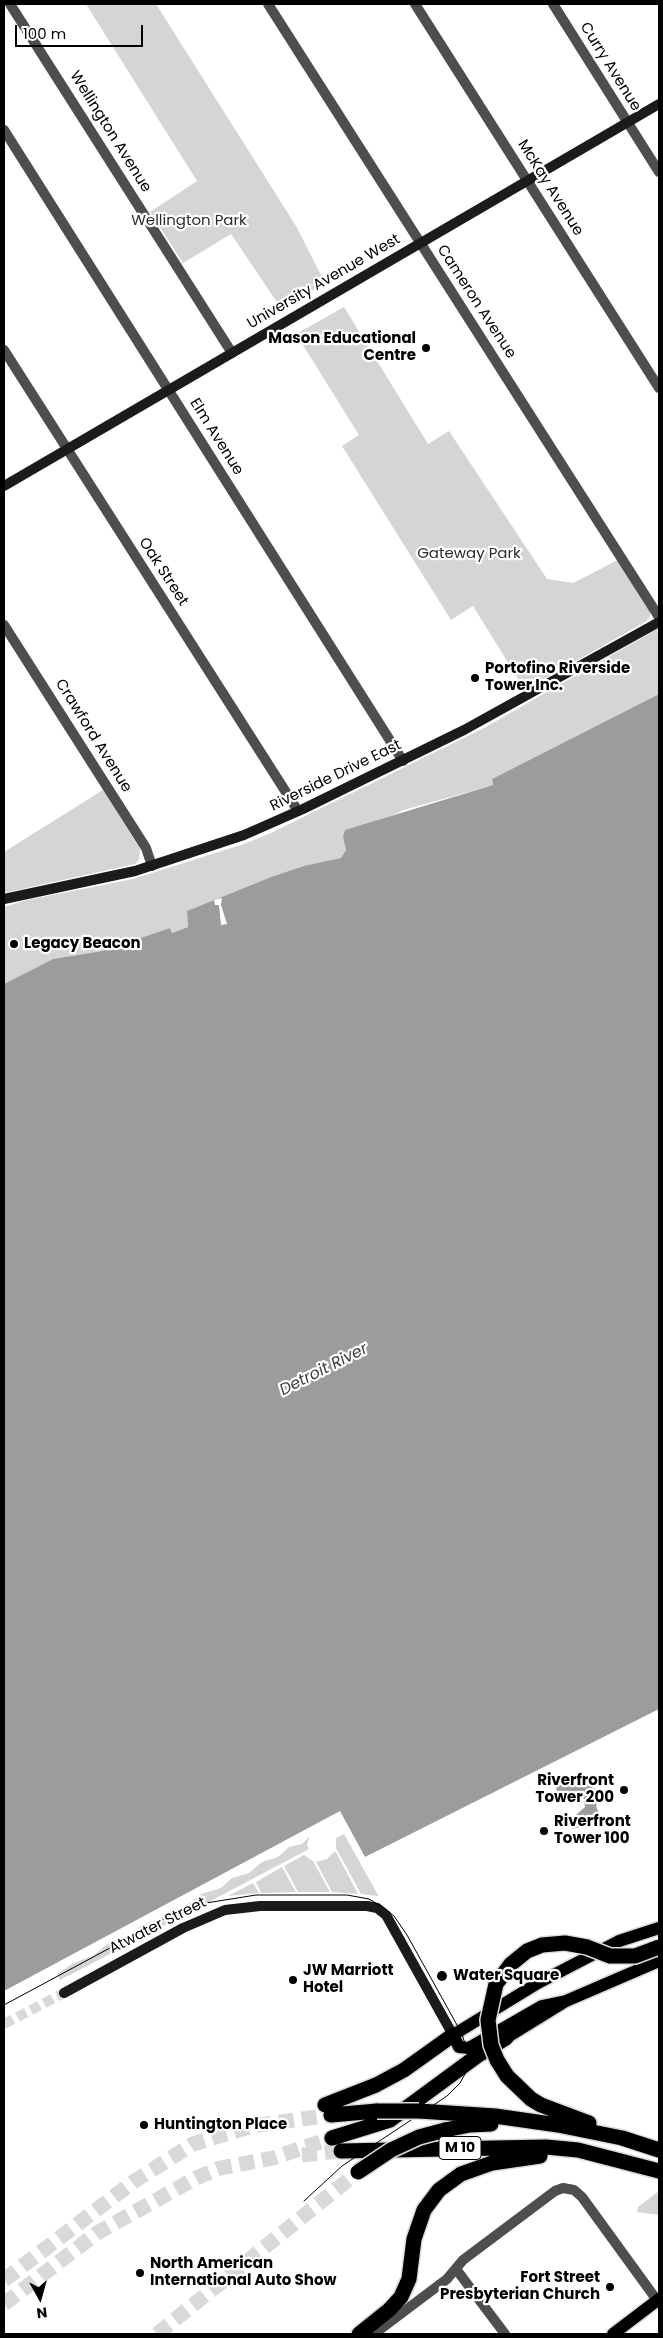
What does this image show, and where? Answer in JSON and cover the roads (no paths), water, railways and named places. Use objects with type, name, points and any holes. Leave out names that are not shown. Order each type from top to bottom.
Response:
[{"type":"highway","points":[[622,2138],[601,2127],[531,2099],[507,2076],[497,2060],[491,2045],[488,2020],[496,1984],[510,1964],[527,1951],[542,1945],[565,1943],[587,1947],[610,1956],[635,1956],[659,1947]]},
{"type":"highway","name":"M 10","points":[[453,2035],[404,2070],[328,2110],[419,2111],[527,2120],[622,2138],[657,2150]]},
{"type":"highway","points":[[332,2138],[390,2120],[477,2056],[506,2038]]},
{"type":"highway","points":[[358,2172],[391,2150],[419,2137],[470,2125],[500,2124],[657,2150]]},
{"type":"highway","name":"M 10","points":[[341,2151],[499,2147],[578,2150],[659,2170]]},
{"type":"highway","points":[[359,2334],[389,2310],[401,2297],[409,2279],[414,2239],[424,2210],[440,2190],[461,2174],[492,2163],[578,2150]]},
{"type":"main road","name":"University Avenue West","points":[[4,486],[659,104]]},
{"type":"main road","name":"Riverside Drive East","points":[[9,898],[88,882],[152,866],[228,841],[298,811],[403,761],[551,683],[659,622]]},
{"type":"main road","name":"Atwater Street","points":[[64,1992],[183,1928],[225,1910],[260,1906],[367,1906],[381,1910],[388,1918],[453,2035]]},
{"type":"main road","points":[[566,2001],[542,2006],[469,2048],[459,2046],[453,2035],[546,1979],[619,1941],[659,1928]]},
{"type":"main road","points":[[506,2038],[566,2001],[659,1960]]},
{"type":"main road","points":[[613,2334],[659,2301]]},
{"type":"street","name":"Wellington Avenue","points":[[10,4],[232,353]]},
{"type":"street","name":"Cameron Avenue","points":[[268,4],[659,617]]},
{"type":"street","name":"McKay Avenue","points":[[415,4],[659,388]]},
{"type":"street","name":"Curry Avenue","points":[[552,4],[659,172]]},
{"type":"street","name":"Elm Avenue","points":[[4,130],[403,761]]},
{"type":"street","name":"Oak Street","points":[[4,350],[298,811]]},
{"type":"street","name":"Crawford Avenue","points":[[4,624],[146,848],[152,866]]},
{"type":"street","points":[[374,2334],[447,2279],[463,2260],[555,2191],[567,2188],[574,2190],[582,2198],[659,2301]]},
{"type":"street","points":[[456,2269],[505,2334]]},
{"type":"water","name":"Detroit River","points":[[659,694],[659,1709],[365,1857],[340,1811],[4,1991],[4,984],[53,959],[102,951],[170,928],[172,933],[188,927],[187,911],[271,877],[304,866],[341,858],[346,850],[343,837],[345,830],[493,785],[492,779]]},
{"type":"water","points":[[579,1774],[584,1776],[589,1785],[599,1792],[600,1797],[596,1806],[600,1815],[595,1820],[574,1829],[569,1826],[569,1821],[585,1807],[584,1799],[576,1791],[563,1793],[557,1791],[555,1783],[559,1777]]},
{"type":"tunnel","points":[[4,2024],[64,1993]]},
{"type":"tunnel","points":[[4,2280],[133,2182],[193,2144],[252,2126],[331,2115]]},
{"type":"tunnel","points":[[4,2304],[97,2233],[196,2178],[220,2168],[273,2158],[332,2138]]},
{"type":"tunnel","points":[[302,2155],[341,2151]]},
{"type":"tunnel","points":[[157,2334],[358,2172]]},
{"type":"tram line","points":[[4,2005],[162,1920],[206,1903],[256,1895],[347,1895],[369,1899],[384,1908],[394,1916],[407,1935],[462,2034],[468,2054],[465,2074],[460,2083],[447,2096],[342,2166],[304,2201]]},
{"type":"place","name":"Mason Educational Centre","points":[[426,348]]},
{"type":"place","name":"Portofino Riverside Tower Inc.","points":[[475,678]]},
{"type":"place","name":"Legacy Beacon","points":[[14,944]]},
{"type":"place","name":"Riverfront Tower 200","points":[[624,1790]]},
{"type":"place","name":"Riverfront Tower 100","points":[[544,1831]]},
{"type":"place","name":"Water Square","points":[[442,1976]]},
{"type":"place","name":"JW Marriott Hotel","points":[[293,1980]]},
{"type":"place","name":"Huntington Place","points":[[144,2125]]},
{"type":"place","name":"North American International Auto Show","points":[[140,2273]]},
{"type":"place","name":"Fort Street Presbyterian Church","points":[[610,2287]]},
{"type":"park label","name":"Wellington Park","points":[[189,221]]},
{"type":"park label","name":"Gateway Park","points":[[469,554]]}]
